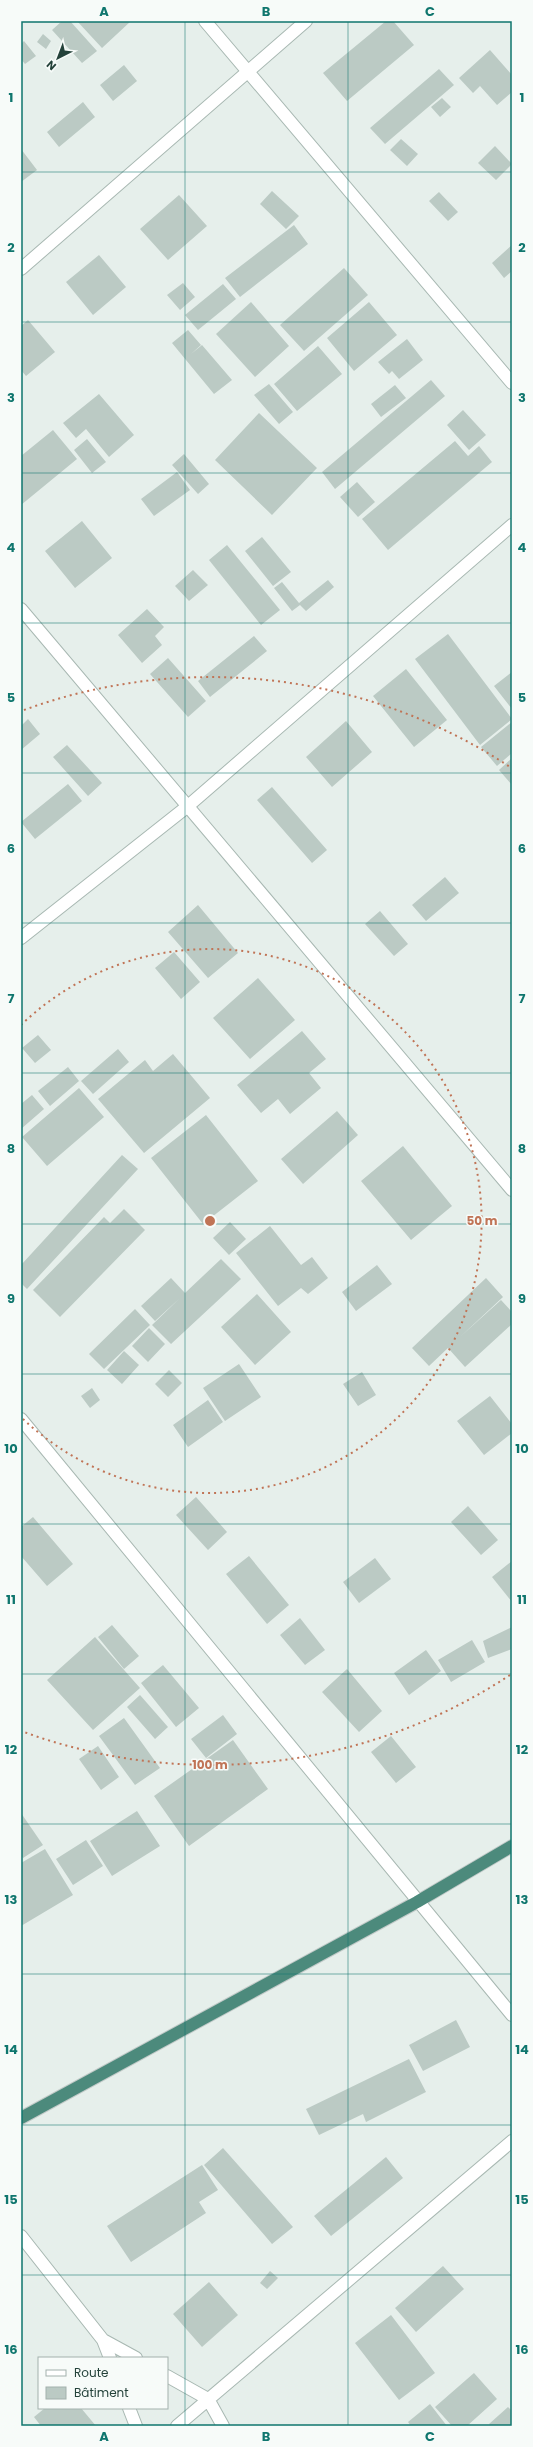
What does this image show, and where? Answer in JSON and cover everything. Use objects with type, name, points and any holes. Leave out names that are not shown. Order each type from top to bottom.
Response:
[{"type":"highway","points":[[21,2118],[417,1902],[512,1846]]},
{"type":"street","points":[[205,21],[512,383]]},
{"type":"street","points":[[21,269],[306,21]]},
{"type":"street","points":[[21,938],[188,806],[512,525]]},
{"type":"street","points":[[21,609],[512,1190]]},
{"type":"street","points":[[21,1419],[417,1902],[512,2015]]},
{"type":"street","points":[[176,2426],[512,2141]]},
{"type":"street","points":[[21,2236],[103,2340],[110,2357]]},
{"type":"street","points":[[103,2340],[134,2357]]},
{"type":"street","points":[[168,2377],[208,2399],[223,2426]]},
{"type":"street","points":[[129,2409],[136,2426]]},
{"type":"building","points":[[62,21],[70,21],[97,51],[82,63],[52,30]]},
{"type":"building","points":[[77,21],[131,21],[102,48]]},
{"type":"building","points":[[386,21],[393,21],[414,45],[347,101],[323,73]]},
{"type":"building","points":[[43,34],[51,41],[46,49],[37,42]]},
{"type":"building","points":[[24,41],[36,56],[25,64],[21,59],[21,44]]},
{"type":"building","points":[[490,50],[512,75],[512,92],[497,105],[480,86],[473,93],[459,78]]},
{"type":"building","points":[[124,65],[137,81],[113,101],[100,85]]},
{"type":"building","points":[[439,69],[454,85],[385,144],[370,128]]},
{"type":"building","points":[[442,98],[451,107],[440,117],[431,107]]},
{"type":"building","points":[[83,102],[95,117],[59,147],[47,132]]},
{"type":"building","points":[[401,139],[418,154],[407,166],[390,150]]},
{"type":"building","points":[[495,146],[512,164],[496,180],[478,163]]},
{"type":"building","points":[[21,149],[37,170],[21,182]]},
{"type":"building","points":[[272,191],[299,216],[286,229],[260,204]]},
{"type":"building","points":[[439,192],[458,212],[448,221],[429,201]]},
{"type":"building","points":[[179,195],[207,226],[168,260],[140,229]]},
{"type":"building","points":[[294,225],[308,244],[240,297],[225,278]]},
{"type":"building","points":[[512,245],[512,271],[504,278],[492,263]]},
{"type":"building","points":[[99,255],[126,287],[93,315],[66,282]]},
{"type":"building","points":[[344,268],[368,295],[304,351],[280,325]]},
{"type":"building","points":[[183,283],[195,297],[180,310],[167,295]]},
{"type":"building","points":[[223,284],[236,299],[198,330],[185,315]]},
{"type":"building","points":[[251,302],[289,346],[255,377],[216,334]]},
{"type":"building","points":[[369,302],[397,335],[354,371],[327,338]]},
{"type":"building","points":[[28,320],[55,352],[26,376],[21,370],[21,326]]},
{"type":"building","points":[[188,330],[201,345],[191,354],[202,345],[232,380],[214,394],[172,343]]},
{"type":"building","points":[[407,339],[423,360],[399,379],[392,371],[389,374],[378,362]]},
{"type":"building","points":[[318,346],[342,374],[297,411],[274,384]]},
{"type":"building","points":[[431,380],[445,396],[335,489],[322,472]]},
{"type":"building","points":[[269,384],[293,412],[279,424],[254,395]]},
{"type":"building","points":[[395,385],[406,398],[381,417],[371,404]]},
{"type":"building","points":[[99,394],[134,435],[109,457],[86,429],[76,438],[63,423]]},
{"type":"building","points":[[463,410],[486,435],[469,450],[447,425]]},
{"type":"building","points":[[259,413],[317,468],[272,515],[215,460]]},
{"type":"building","points":[[53,430],[77,459],[21,505],[21,456]]},
{"type":"building","points":[[87,439],[106,462],[92,473],[74,450]]},
{"type":"building","points":[[455,441],[468,456],[479,446],[492,462],[388,550],[362,519]]},
{"type":"building","points":[[184,454],[209,484],[198,494],[172,465]]},
{"type":"building","points":[[177,472],[190,490],[154,516],[141,499]]},
{"type":"building","points":[[357,482],[375,502],[358,517],[340,497]]},
{"type":"building","points":[[82,521],[112,558],[75,588],[45,551]]},
{"type":"building","points":[[262,537],[291,572],[273,586],[245,551]]},
{"type":"building","points":[[227,545],[280,610],[261,625],[209,560]]},
{"type":"building","points":[[193,570],[208,585],[189,601],[175,586]]},
{"type":"building","points":[[328,580],[334,587],[306,611],[300,605],[292,611],[274,588],[282,582],[299,603]]},
{"type":"building","points":[[147,609],[164,627],[155,636],[162,645],[142,663],[118,635]]},
{"type":"building","points":[[448,634],[512,719],[480,745],[415,659]]},
{"type":"building","points":[[254,636],[267,651],[210,697],[198,681]]},
{"type":"building","points":[[168,658],[206,701],[188,717],[150,674]]},
{"type":"building","points":[[406,669],[447,720],[414,747],[373,696]]},
{"type":"building","points":[[512,672],[512,709],[494,686]]},
{"type":"building","points":[[28,719],[40,734],[21,750],[21,726]]},
{"type":"building","points":[[346,721],[372,752],[332,787],[306,757]]},
{"type":"building","points":[[512,722],[512,753],[497,766],[481,747]]},
{"type":"building","points":[[67,745],[102,783],[88,796],[53,757]]},
{"type":"building","points":[[512,758],[512,785],[499,770]]},
{"type":"building","points":[[68,784],[82,801],[35,839],[21,822]]},
{"type":"building","points":[[272,787],[327,850],[312,863],[257,800]]},
{"type":"building","points":[[445,877],[459,893],[426,921],[412,905]]},
{"type":"building","points":[[198,905],[238,953],[208,978],[168,932]]},
{"type":"building","points":[[380,911],[408,944],[394,956],[365,924]]},
{"type":"building","points":[[174,952],[200,982],[181,999],[155,968]]},
{"type":"building","points":[[258,978],[295,1020],[250,1059],[213,1018]]},
{"type":"building","points":[[302,1031],[326,1059],[309,1073],[321,1088],[290,1114],[278,1099],[261,1113],[237,1085]]},
{"type":"building","points":[[38,1035],[51,1050],[35,1063],[22,1048]]},
{"type":"building","points":[[118,1049],[129,1062],[93,1094],[81,1081]]},
{"type":"building","points":[[173,1054],[210,1098],[144,1153],[98,1099],[145,1060],[153,1071]]},
{"type":"building","points":[[68,1067],[79,1081],[50,1106],[38,1091]]},
{"type":"building","points":[[79,1088],[104,1117],[47,1166],[22,1137]]},
{"type":"building","points":[[32,1095],[44,1109],[21,1129],[21,1104]]},
{"type":"building","points":[[337,1111],[358,1135],[303,1184],[281,1159]]},
{"type":"building","points":[[206,1115],[258,1181],[203,1224],[151,1158]]},
{"type":"building","points":[[403,1146],[452,1206],[411,1240],[361,1181]]},
{"type":"building","points":[[122,1155],[138,1169],[27,1289],[21,1283],[21,1265]]},
{"type":"building","points":[[124,1209],[145,1230],[60,1317],[33,1290],[104,1217],[110,1223]]},
{"type":"building","points":[[230,1222],[246,1239],[229,1255],[213,1238]]},
{"type":"building","points":[[270,1226],[301,1265],[312,1257],[328,1278],[308,1294],[301,1288],[278,1306],[236,1253]]},
{"type":"building","points":[[221,1259],[241,1279],[171,1344],[152,1325],[180,1298],[155,1321],[141,1306],[171,1278],[185,1293]]},
{"type":"building","points":[[377,1265],[392,1284],[356,1311],[342,1292]]},
{"type":"building","points":[[486,1278],[503,1297],[460,1337],[501,1300],[512,1312],[512,1324],[465,1367],[448,1348],[429,1366],[412,1348]]},
{"type":"building","points":[[257,1294],[291,1332],[255,1365],[221,1327]]},
{"type":"building","points":[[135,1309],[150,1325],[104,1369],[89,1354]]},
{"type":"building","points":[[149,1328],[165,1344],[148,1362],[132,1346]]},
{"type":"building","points":[[124,1351],[139,1365],[122,1384],[107,1370]]},
{"type":"building","points":[[239,1364],[261,1397],[225,1421],[203,1388]]},
{"type":"building","points":[[169,1370],[182,1383],[168,1397],[155,1384]]},
{"type":"building","points":[[362,1372],[376,1395],[358,1406],[343,1384]]},
{"type":"building","points":[[92,1388],[100,1400],[90,1408],[81,1396]]},
{"type":"building","points":[[490,1396],[512,1424],[512,1433],[484,1455],[457,1421]]},
{"type":"building","points":[[208,1400],[223,1422],[188,1447],[173,1425]]},
{"type":"building","points":[[196,1497],[227,1532],[208,1550],[176,1515]]},
{"type":"building","points":[[468,1506],[498,1540],[481,1555],[451,1522]]},
{"type":"building","points":[[33,1517],[73,1564],[47,1586],[21,1556],[21,1527]]},
{"type":"building","points":[[249,1556],[289,1605],[267,1624],[226,1574]]},
{"type":"building","points":[[375,1558],[391,1579],[359,1603],[343,1582]]},
{"type":"building","points":[[512,1561],[512,1602],[492,1577]]},
{"type":"building","points":[[300,1618],[325,1650],[305,1665],[280,1635]]},
{"type":"building","points":[[112,1625],[139,1656],[124,1669],[98,1637]]},
{"type":"building","points":[[512,1627],[512,1649],[488,1658],[483,1641]]},
{"type":"building","points":[[95,1637],[140,1688],[93,1730],[47,1680]]},
{"type":"building","points":[[472,1640],[485,1662],[451,1682],[438,1660]]},
{"type":"building","points":[[426,1650],[441,1671],[409,1695],[394,1673]]},
{"type":"building","points":[[163,1665],[199,1708],[176,1727],[141,1683]]},
{"type":"building","points":[[347,1669],[382,1711],[359,1732],[322,1692]]},
{"type":"building","points":[[140,1695],[168,1727],[155,1739],[127,1707]]},
{"type":"building","points":[[223,1715],[237,1734],[206,1758],[191,1739]]},
{"type":"building","points":[[124,1718],[160,1768],[135,1785],[99,1736]]},
{"type":"building","points":[[391,1736],[416,1767],[396,1783],[371,1752]]},
{"type":"building","points":[[233,1740],[268,1789],[189,1846],[154,1796]]},
{"type":"building","points":[[98,1746],[119,1777],[101,1790],[79,1759]]},
{"type":"building","points":[[137,1811],[160,1846],[112,1876],[90,1841]]},
{"type":"building","points":[[21,1813],[43,1845],[23,1858],[21,1855]]},
{"type":"building","points":[[86,1840],[103,1866],[73,1885],[56,1859]]},
{"type":"building","points":[[45,1849],[73,1895],[21,1926],[21,1863]]},
{"type":"building","points":[[456,2020],[470,2047],[423,2071],[409,2045]]},
{"type":"building","points":[[409,2059],[426,2092],[366,2122],[363,2114],[319,2135],[306,2109]]},
{"type":"building","points":[[223,2148],[293,2227],[272,2244],[204,2165]]},
{"type":"building","points":[[386,2157],[403,2178],[331,2236],[314,2216]]},
{"type":"building","points":[[202,2165],[218,2190],[199,2202],[206,2213],[131,2262],[107,2226]]},
{"type":"building","points":[[443,2266],[464,2289],[416,2332],[395,2308]]},
{"type":"building","points":[[270,2271],[278,2278],[267,2289],[260,2283]]},
{"type":"building","points":[[209,2282],[238,2315],[202,2347],[173,2314]]},
{"type":"building","points":[[391,2315],[435,2373],[399,2400],[355,2343]]},
{"type":"building","points":[[474,2373],[497,2399],[467,2426],[452,2426],[435,2407]]},
{"type":"building","points":[[430,2404],[447,2426],[411,2426],[408,2422]]},
{"type":"building","points":[[508,2407],[512,2411],[512,2426],[491,2426],[489,2424]]},
{"type":"building","points":[[44,2409],[82,2409],[96,2426],[41,2426],[34,2417]]}]
